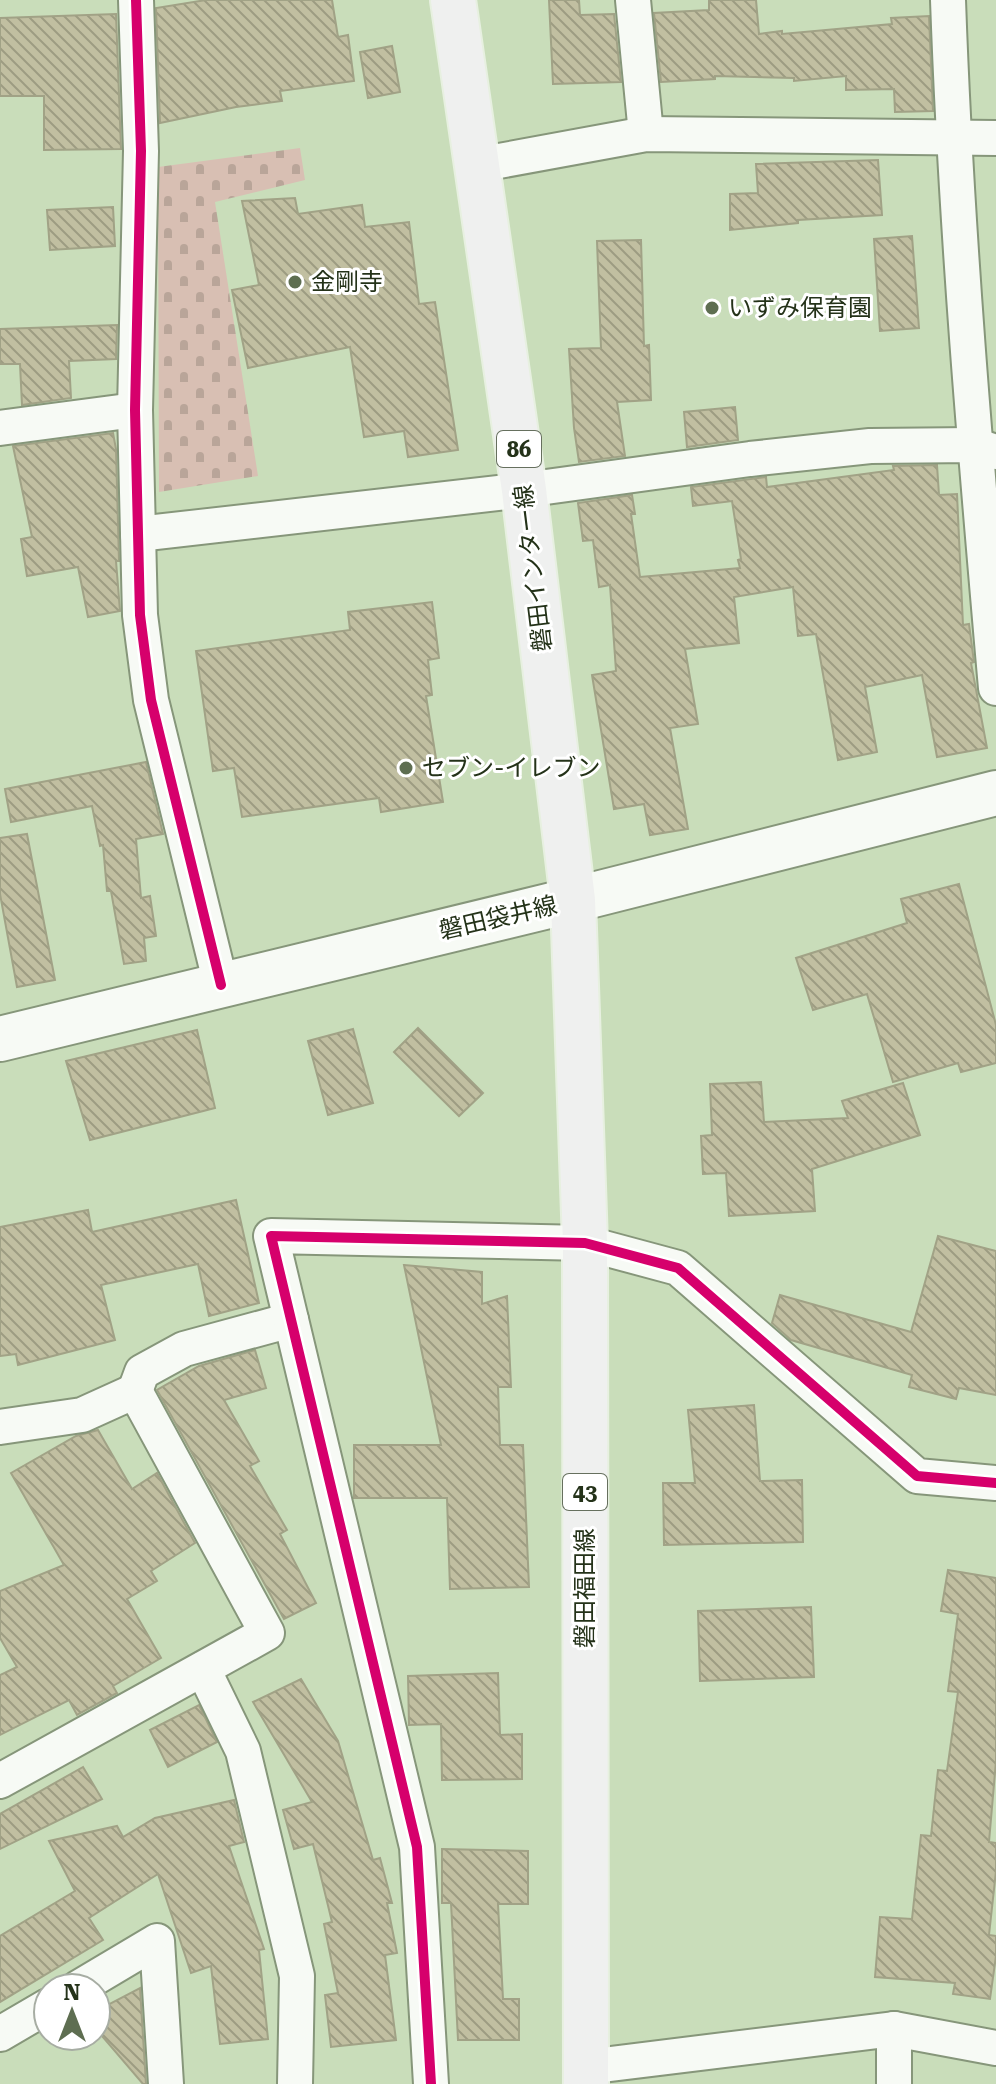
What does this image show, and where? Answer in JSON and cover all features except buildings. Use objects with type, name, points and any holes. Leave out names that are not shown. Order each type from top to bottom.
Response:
[{"type":"main road","name":"磐田インター線","points":[[453,0],[524,490],[573,900]]},
{"type":"main road","name":"磐田袋井線","points":[[0,1039],[573,900],[996,793]]},
{"type":"main road","name":"磐田福田線","points":[[573,900],[585,1243],[586,2075]]},
{"type":"street","points":[[136,0],[141,151],[135,410],[140,615],[151,700],[221,985]]},
{"type":"street","points":[[633,0],[646,134]]},
{"type":"street","points":[[948,0],[953,139],[985,448],[996,688]]},
{"type":"street","points":[[477,165],[646,134],[996,138]]},
{"type":"street","points":[[0,428],[135,410]]},
{"type":"street","points":[[138,534],[870,446],[985,448]]},
{"type":"street","points":[[431,2084],[417,1847],[271,1236],[585,1243],[678,1268],[917,1476],[996,1483]]},
{"type":"street","points":[[0,1427],[82,1415],[135,1391],[142,1372],[184,1349],[291,1320]]},
{"type":"street","points":[[0,1781],[267,1633],[135,1391]]},
{"type":"street","points":[[203,1669],[243,1751],[297,1976],[295,2084]]},
{"type":"street","points":[[105,1972],[157,1941],[166,2084]]},
{"type":"street","points":[[0,2034],[32,2015]]},
{"type":"street","points":[[586,2075],[894,2029],[996,2048]]},
{"type":"street","points":[[894,2029],[894,2084]]},
{"type":"green space","points":[[300,148],[305,180],[215,202],[258,476],[159,492],[158,167]]},
{"type":"cycle path","points":[[136,0],[141,151],[135,410],[140,615],[151,700],[221,985]]},
{"type":"cycle path","points":[[431,2084],[417,1847],[271,1236],[585,1243],[678,1268],[917,1476],[996,1483]]},
{"type":"place","name":"金剛寺","points":[[295,282]]},
{"type":"place","name":"いずみ保育園","points":[[712,308]]},
{"type":"place","name":"セブン-イレブン","points":[[406,768]]}]
